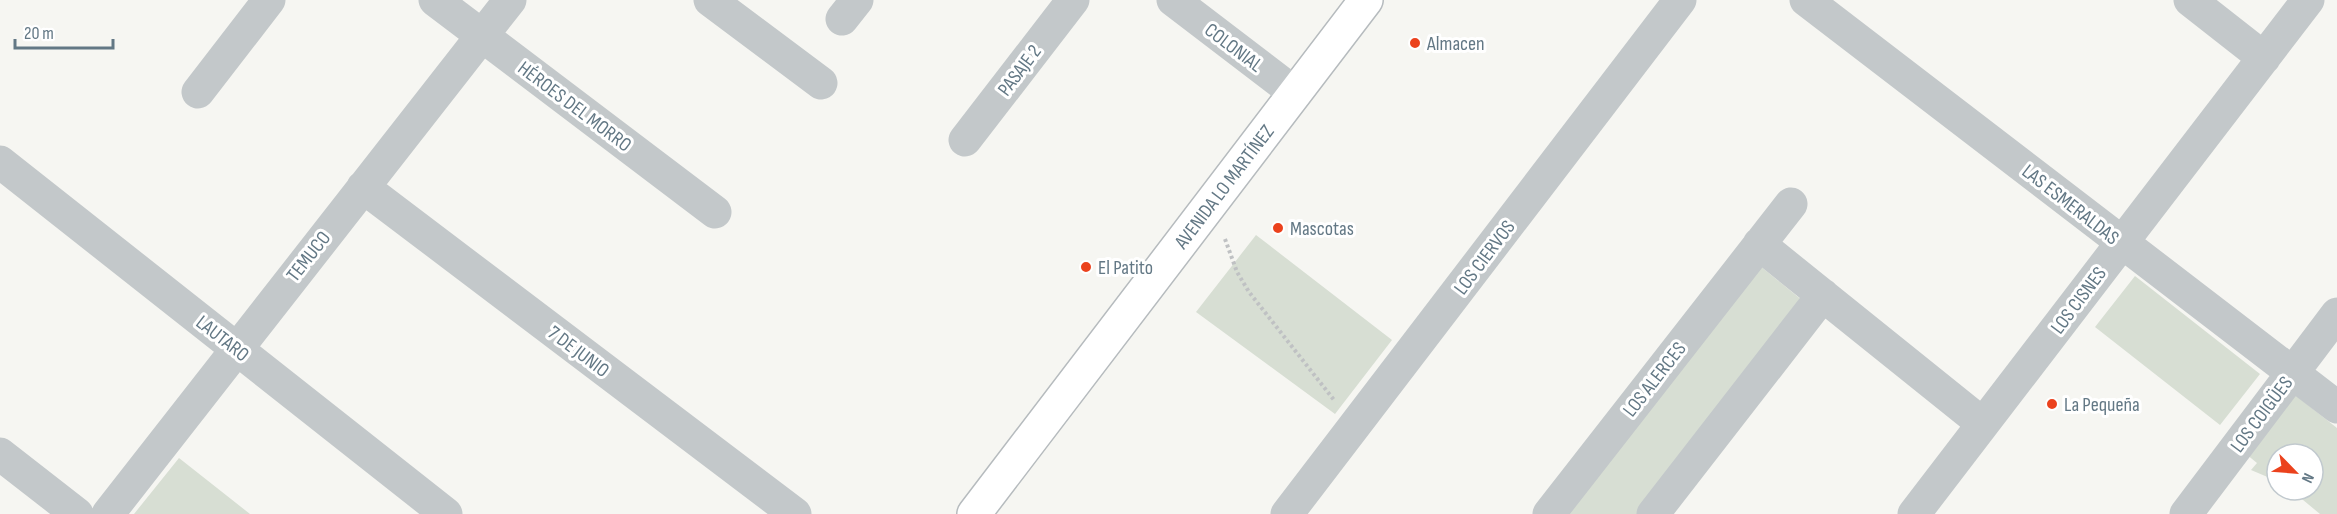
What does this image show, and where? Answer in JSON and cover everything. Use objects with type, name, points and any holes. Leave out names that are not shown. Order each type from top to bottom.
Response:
[{"type":"main road","name":"AVENIDA LO MARTÍNEZ","points":[[974,514],[1366,0]]},
{"type":"street","points":[[198,92],[269,0]]},
{"type":"street","name":"HÉROES DEL MORRO","points":[[435,0],[715,212]]},
{"type":"street","name":"TEMUCO","points":[[108,514],[510,0]]},
{"type":"street","points":[[710,0],[820,84]]},
{"type":"street","name":"PASAJE 2","points":[[965,140],[1072,0]]},
{"type":"street","name":"COLONIAL","points":[[1173,0],[1295,93]]},
{"type":"street","name":"LOS CIERVOS","points":[[1287,514],[1680,0]]},
{"type":"street","name":"LAS ESMERALDAS","points":[[1806,0],[2337,407]]},
{"type":"street","points":[[2190,0],[2264,58]]},
{"type":"street","name":"LOS CISNES","points":[[1914,514],[2308,0]]},
{"type":"street","name":"LAUTARO","points":[[0,162],[446,514]]},
{"type":"street","name":"7 DE JUNIO","points":[[363,187],[795,514]]},
{"type":"street","name":"LOS ALERCES","points":[[1549,514],[1791,204]]},
{"type":"street","points":[[1759,244],[1983,424]]},
{"type":"street","points":[[1653,514],[1823,295]]},
{"type":"street","name":"LOS COIGÜES","points":[[2186,514],[2337,314]]},
{"type":"street","points":[[0,454],[77,514]]},
{"type":"path","points":[[1218,193],[1227,247],[1249,292],[1290,340],[1325,390],[1360,418]]},
{"type":"shaded area","points":[[1256,235],[1392,340],[1335,414],[1196,312]]},
{"type":"shaded area","points":[[1759,265],[1803,301],[1639,514],[1565,514]]},
{"type":"shaded area","points":[[2135,276],[2260,374],[2220,425],[2095,327]]},
{"type":"shaded area","points":[[2294,394],[2337,428],[2337,514],[2320,514],[2306,502],[2325,502],[2325,442],[2265,442],[2265,476],[2251,470],[2257,463],[2246,454]]},
{"type":"shaded area","points":[[179,458],[250,514],[134,514]]},
{"type":"place","name":"Almacen","points":[[1415,43]]},
{"type":"place","name":"Mascotas","points":[[1278,228]]},
{"type":"place","name":"El Patito","points":[[1086,267]]},
{"type":"place","name":"La Pequeña","points":[[2052,404]]}]
